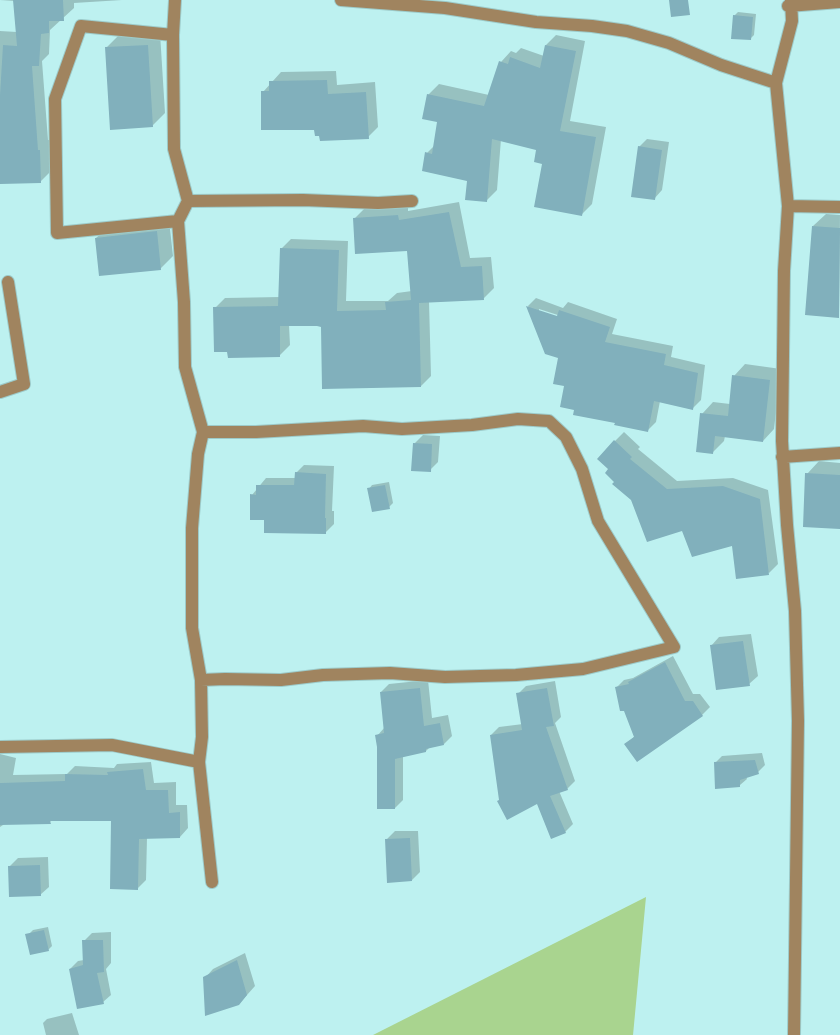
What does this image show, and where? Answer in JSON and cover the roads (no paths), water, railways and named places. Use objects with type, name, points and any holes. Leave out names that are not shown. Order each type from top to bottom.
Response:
[{"type":"street","points":[[175,0],[172,35],[174,149],[188,201],[178,221],[184,302],[185,367],[203,432],[198,454],[192,528],[192,628],[201,680],[202,737],[199,762],[212,882]]},
{"type":"street","points":[[341,0],[445,8],[536,22],[627,31],[669,43],[721,65],[776,83]]},
{"type":"street","points":[[794,1035],[797,699],[795,610],[782,457],[784,271],[788,206],[776,83],[792,21],[789,3],[840,2]]},
{"type":"street","points":[[172,35],[81,26],[55,99],[57,233],[178,221]]},
{"type":"street","points":[[188,201],[303,200],[378,203],[411,201]]},
{"type":"street","points":[[788,206],[840,207]]},
{"type":"street","points":[[0,392],[24,384],[8,282]]},
{"type":"street","points":[[201,680],[281,680],[323,675],[390,673],[445,677],[516,675],[583,669],[674,647],[598,521],[582,469],[566,437],[549,421],[518,419],[472,425],[402,429],[363,426],[266,432],[203,432]]},
{"type":"street","points":[[782,457],[840,453]]},
{"type":"street","points":[[0,747],[112,745],[199,762]]}]
